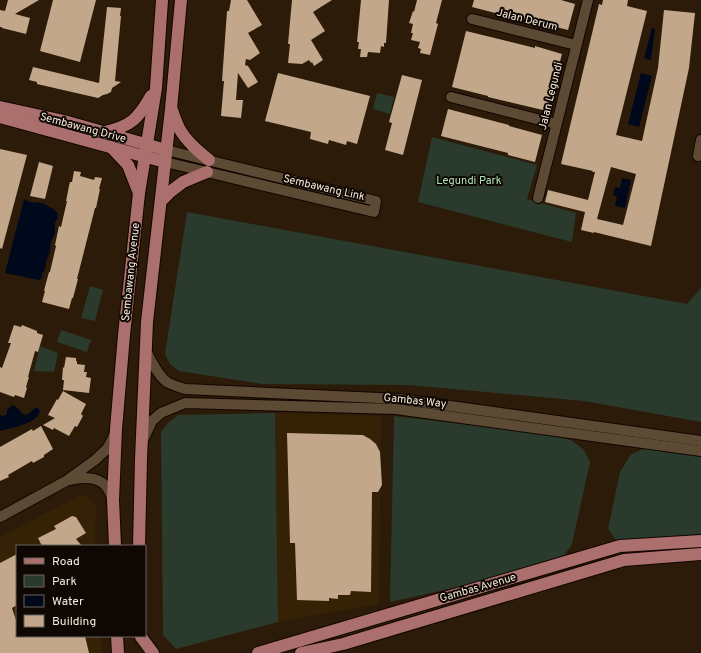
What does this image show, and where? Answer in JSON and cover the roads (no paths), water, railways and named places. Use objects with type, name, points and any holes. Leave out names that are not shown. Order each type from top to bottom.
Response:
[{"type":"main road","name":"Sembawang Avenue","points":[[114,545],[113,500],[116,429],[139,193],[156,88],[162,0]]},
{"type":"main road","name":"Sembawang Avenue","points":[[139,545],[147,322],[171,109],[180,0]]},
{"type":"main road","points":[[103,132],[120,129],[132,121],[143,110],[156,88]]},
{"type":"main road","name":"Sembawang Drive","points":[[0,107],[64,121],[103,132],[146,150],[166,156]]},
{"type":"main road","points":[[171,109],[179,129],[186,139],[194,148],[209,160]]},
{"type":"main road","name":"Sembawang Drive","points":[[0,117],[112,147],[146,150]]},
{"type":"main road","points":[[112,147],[128,165],[139,193]]},
{"type":"main road","points":[[160,201],[183,182],[207,172]]},
{"type":"main road","name":"Gambas Avenue","points":[[258,653],[620,546],[701,541]]},
{"type":"main road","name":"Gambas Avenue","points":[[301,653],[343,644],[624,560],[701,554]]},
{"type":"main road","points":[[117,637],[118,653]]},
{"type":"main road","points":[[141,637],[141,653]]},
{"type":"main road","points":[[141,637],[153,653]]},
{"type":"street","name":"Jalan Legundi","points":[[538,198],[588,0]]},
{"type":"street","name":"Jalan Derum","points":[[472,19],[576,45]]},
{"type":"street","points":[[451,97],[556,124]]},
{"type":"street","points":[[698,156],[701,140]]},
{"type":"street","name":"Sembawang Link","points":[[166,156],[209,160],[376,201],[374,212],[207,172],[166,156]]},
{"type":"street","name":"Gambas Way","points":[[146,351],[156,369],[165,380],[184,389],[400,400],[701,441]]},
{"type":"street","name":"Gambas Way","points":[[142,441],[152,421],[161,413],[185,403],[396,409],[701,451]]},
{"type":"street","points":[[0,517],[66,482],[95,460],[107,450],[116,429]]},
{"type":"street","points":[[66,482],[82,478],[96,479],[105,484],[113,500]]},
{"type":"water","points":[[652,28],[655,29],[651,60],[644,58]]},
{"type":"water","points":[[641,73],[652,76],[639,127],[628,124]]},
{"type":"water","points":[[622,178],[631,180],[625,208],[615,206],[617,196],[613,195],[615,187],[620,188]]},
{"type":"water","points":[[24,199],[30,202],[43,203],[54,209],[58,217],[55,223],[55,234],[51,241],[45,269],[39,280],[5,273]]},
{"type":"water","points":[[12,405],[24,415],[28,414],[35,408],[38,408],[40,411],[34,419],[29,422],[17,427],[0,431],[0,415],[3,416],[7,414],[7,410]]},
{"type":"park label","name":"Legundi Park","points":[[469,181]]}]
